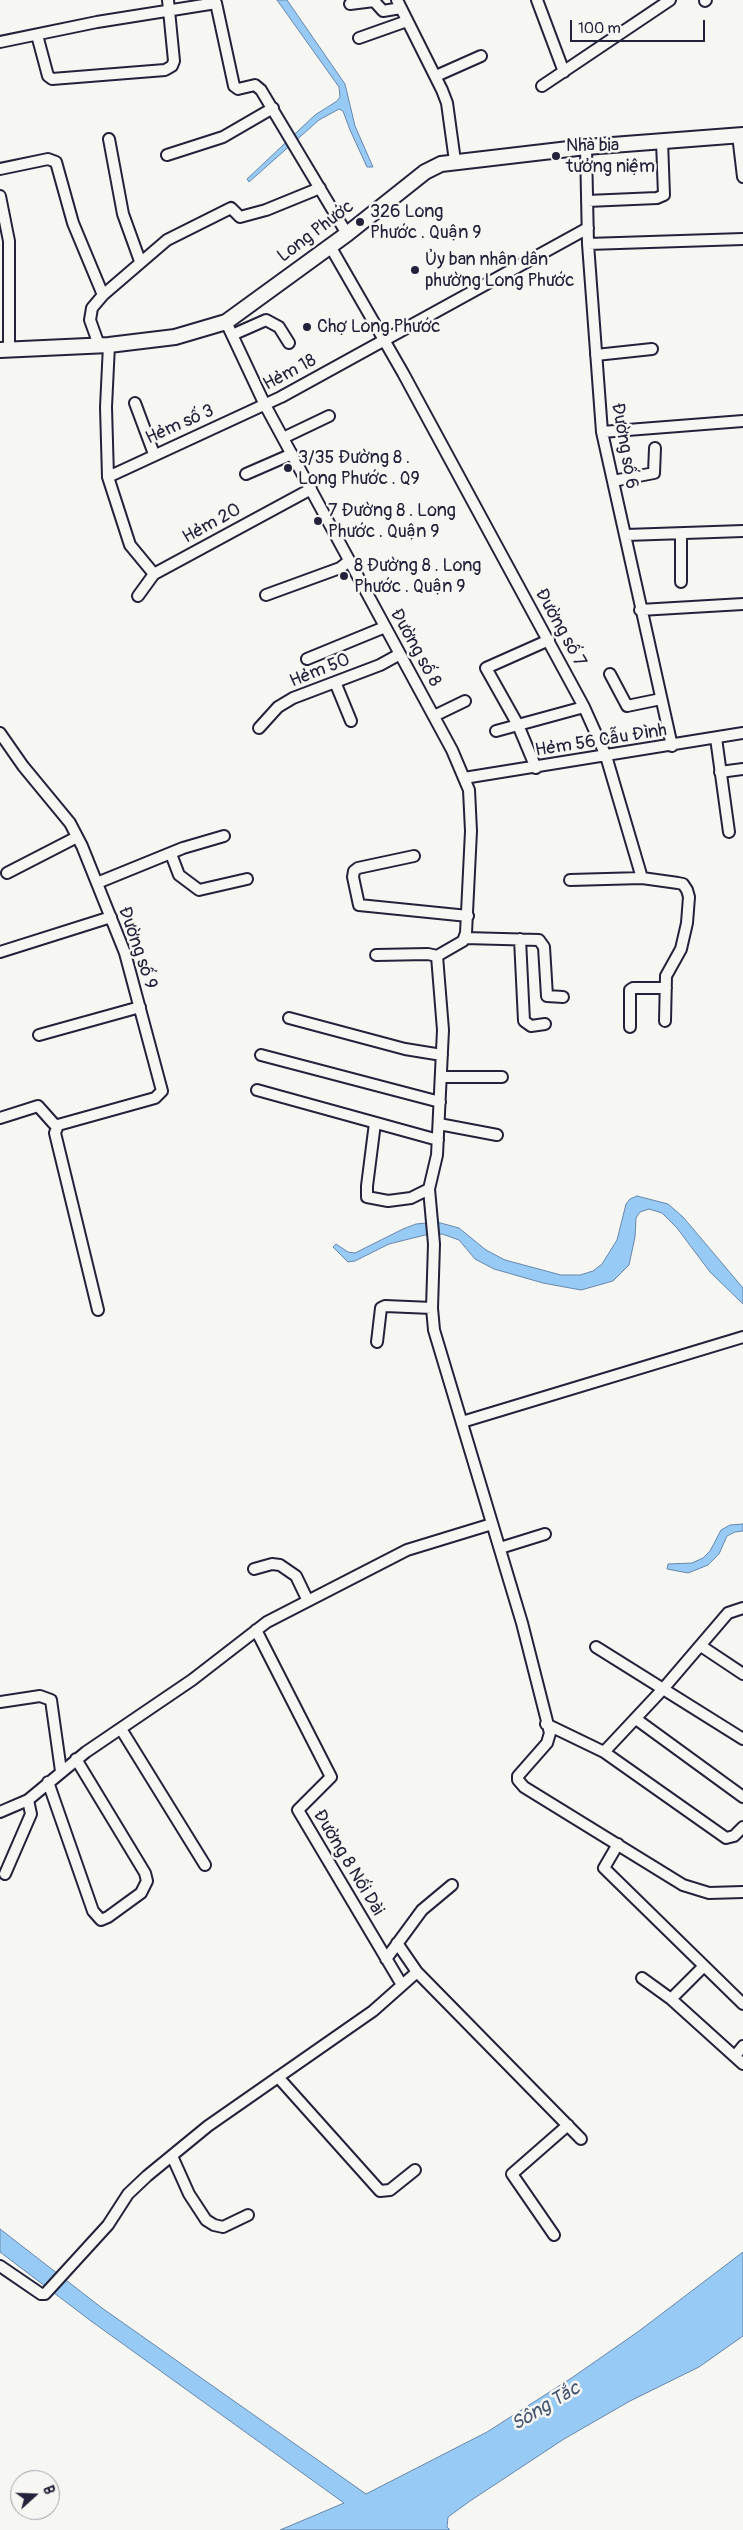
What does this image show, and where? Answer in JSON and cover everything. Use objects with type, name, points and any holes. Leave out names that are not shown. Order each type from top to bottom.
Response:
[{"type":"street","points":[[350,4],[374,0],[383,11],[399,4],[436,76],[447,103],[455,161]]},
{"type":"street","points":[[537,0],[564,72]]},
{"type":"street","points":[[542,86],[670,0]]},
{"type":"street","points":[[0,42],[168,5],[216,3],[234,86],[238,88],[258,86],[290,136],[347,234]]},
{"type":"street","points":[[37,35],[48,76],[52,79],[165,70],[172,66],[174,61],[168,5]]},
{"type":"street","points":[[359,38],[407,21]]},
{"type":"street","points":[[436,76],[481,56]]},
{"type":"street","points":[[166,155],[223,137],[273,108]]},
{"type":"street","points":[[741,135],[743,176]]},
{"type":"street","name":"Long Phước","points":[[4,350],[104,345],[175,338],[226,322],[347,234],[435,166],[455,161],[586,147],[741,135]]},
{"type":"street","points":[[109,139],[123,214],[140,262]]},
{"type":"street","points":[[587,200],[657,198],[664,195],[662,141]]},
{"type":"street","name":"Đường số 6","points":[[586,147],[588,244],[602,432],[626,535],[640,610],[672,746]]},
{"type":"street","points":[[0,168],[48,159],[56,162],[73,223],[103,295]]},
{"type":"street","points":[[154,574],[130,545],[108,477],[104,345],[90,314],[92,308],[103,295],[140,262],[180,232],[231,208],[240,217],[266,210],[320,188]]},
{"type":"street","points":[[1,203],[9,241],[4,350]]},
{"type":"street","name":"Hẻm 18","points":[[265,405],[588,228]]},
{"type":"street","points":[[588,244],[743,239]]},
{"type":"street","name":"Đường số 7","points":[[330,246],[384,340],[584,706],[606,756],[642,878]]},
{"type":"street","points":[[232,335],[266,320],[279,327],[289,344]]},
{"type":"street","name":"Đường số 8","points":[[226,322],[265,405],[348,561],[434,716],[464,778],[471,803],[468,916],[465,938]]},
{"type":"street","points":[[596,355],[652,349]]},
{"type":"street","points":[[135,403],[154,454]]},
{"type":"street","name":"Hẻm số 3","points":[[108,477],[154,454],[265,405]]},
{"type":"street","points":[[283,438],[329,416]]},
{"type":"street","points":[[602,432],[743,421]]},
{"type":"street","points":[[613,481],[654,473],[655,448]]},
{"type":"street","points":[[246,474],[292,454]]},
{"type":"street","name":"Hẻm 20","points":[[138,596],[154,574],[311,489]]},
{"type":"street","points":[[626,535],[743,530]]},
{"type":"street","points":[[681,534],[681,582]]},
{"type":"street","points":[[266,595],[340,568],[348,561]]},
{"type":"street","points":[[640,610],[743,604]]},
{"type":"street","points":[[307,659],[385,627]]},
{"type":"street","points":[[536,768],[518,725],[486,668],[549,640]]},
{"type":"street","name":"Hẻm 50","points":[[259,728],[278,707],[400,654]]},
{"type":"street","points":[[610,674],[627,706],[661,699]]},
{"type":"street","points":[[335,682],[351,721]]},
{"type":"street","points":[[434,716],[465,701]]},
{"type":"street","points":[[496,731],[584,706]]},
{"type":"street","name":"Đường số 9","points":[[0,733],[22,766],[70,823],[77,837],[126,953],[162,1091],[155,1098],[58,1125]]},
{"type":"street","name":"Hẻm 56 Cẫu Đình","points":[[464,778],[536,768],[743,733]]},
{"type":"street","points":[[716,738],[729,832]]},
{"type":"street","points":[[720,772],[743,769]]},
{"type":"street","points":[[97,884],[171,854],[224,836]]},
{"type":"street","points":[[7,873],[77,837]]},
{"type":"street","points":[[171,854],[179,875],[199,890],[246,879]]},
{"type":"street","points":[[414,856],[358,868],[354,871],[353,877],[360,905],[468,916]]},
{"type":"street","points":[[570,880],[642,878],[683,884],[689,897],[681,949],[667,971],[665,1021]]},
{"type":"street","points":[[0,952],[111,917]]},
{"type":"street","points":[[376,955],[428,954],[436,956],[465,938],[539,940],[543,943],[546,993],[550,998],[563,997]]},
{"type":"street","points":[[520,939],[524,1021],[531,1026],[545,1024]]},
{"type":"street","points":[[436,956],[443,1030],[438,1140],[430,1194],[434,1244],[432,1308],[434,1330],[522,1623],[549,1738],[518,1776],[520,1783],[683,1885],[709,1893],[743,1892]]},
{"type":"street","points":[[630,1027],[630,990],[633,988],[666,988]]},
{"type":"street","points":[[39,1036],[140,1006]]},
{"type":"street","points":[[289,1018],[405,1050],[442,1055]]},
{"type":"street","points":[[261,1055],[440,1102]]},
{"type":"street","points":[[441,1077],[502,1077]]},
{"type":"street","points":[[257,1090],[438,1140]]},
{"type":"street","points":[[0,1118],[38,1106],[54,1124],[58,1125],[54,1133],[98,1310]]},
{"type":"street","points":[[375,1123],[367,1186],[368,1197],[388,1201],[430,1194]]},
{"type":"street","points":[[438,1124],[496,1135]]},
{"type":"street","points":[[377,1342],[381,1308],[385,1306],[432,1308]]},
{"type":"street","points":[[462,1422],[743,1337]]},
{"type":"street","points":[[0,1812],[28,1800],[76,1759],[192,1680],[256,1630],[407,1550],[492,1524]]},
{"type":"street","points":[[500,1548],[545,1534]]},
{"type":"street","points":[[254,1568],[272,1564],[280,1565],[296,1576],[308,1601]]},
{"type":"street","points":[[604,1752],[663,1689],[728,1613],[743,1608]]},
{"type":"street","name":"Đường 8 Nối Dài","points":[[256,1630],[331,1777],[298,1810],[402,1985]]},
{"type":"street","points":[[701,1646],[743,1674]]},
{"type":"street","points":[[596,1647],[743,1739]]},
{"type":"street","points":[[0,1702],[40,1696],[50,1700],[61,1771]]},
{"type":"street","points":[[636,1719],[743,1797]]},
{"type":"street","points":[[546,1724],[604,1752],[726,1838],[734,1836],[743,1827]]},
{"type":"street","points":[[121,1729],[205,1864]]},
{"type":"street","points":[[48,1782],[93,1911],[101,1920],[108,1917],[140,1893],[147,1881],[76,1759]]},
{"type":"street","points":[[5,1874],[31,1814],[28,1800]]},
{"type":"street","points":[[618,1844],[604,1868],[743,2004]]},
{"type":"street","points":[[386,1959],[422,1910],[452,1886]]},
{"type":"street","points":[[398,1943],[417,1972],[581,2138]]},
{"type":"street","points":[[671,1999],[704,1966]]},
{"type":"street","points":[[0,2266],[41,2294],[48,2291],[111,2222],[128,2194],[208,2126],[373,2011],[417,1972]]},
{"type":"street","points":[[642,1978],[671,1999],[743,2064]]},
{"type":"street","points":[[735,2056],[743,2046]]},
{"type":"street","points":[[278,2077],[380,2191],[390,2190],[415,2170]]},
{"type":"street","points":[[554,2235],[512,2174],[568,2125]]},
{"type":"street","points":[[172,2156],[189,2194],[206,2220],[214,2225],[223,2226],[248,2215]]},
{"type":"water","points":[[277,0],[287,0],[345,84],[355,126],[373,167],[367,167],[343,111],[339,109],[319,120],[249,182],[247,179],[315,115],[340,97],[339,87]]},
{"type":"water","points":[[637,1196],[668,1204],[683,1217],[743,1288],[743,1304],[710,1272],[677,1228],[662,1213],[649,1209],[640,1212],[636,1218],[635,1237],[629,1265],[613,1281],[581,1290],[543,1283],[494,1269],[475,1259],[459,1240],[442,1234],[425,1235],[389,1244],[355,1261],[348,1262],[333,1247],[336,1244],[348,1252],[355,1253],[416,1224],[437,1222],[459,1228],[486,1250],[505,1260],[561,1275],[580,1275],[593,1271],[602,1264],[617,1240],[626,1204],[630,1199]]},
{"type":"water","points":[[743,1524],[743,1531],[727,1536],[719,1554],[708,1565],[688,1573],[667,1569],[668,1564],[692,1563],[703,1558],[710,1551],[721,1530],[730,1525]]},
{"type":"water","name":"Sông Tắc","points":[[0,2229],[102,2308],[366,2494],[487,2432],[573,2377],[639,2331],[743,2252],[743,2336],[699,2367],[630,2401],[564,2439],[470,2501],[448,2517],[447,2527],[450,2530],[280,2530],[344,2503],[91,2321],[0,2252]]},
{"type":"place","name":"Nhà bia tưởng niệm","points":[[556,156]]},
{"type":"place","name":"326 Long Phước . Quận 9","points":[[360,222]]},
{"type":"place","name":"Ủy ban nhân dân phường Long Phước","points":[[415,270]]},
{"type":"place","name":"Chợ Long Phước","points":[[307,327]]},
{"type":"place","name":"3/35 Đường 8 . Long Phước . Q9","points":[[288,468]]},
{"type":"place","name":"7 Đường 8 . Long Phước . Quận 9","points":[[318,521]]},
{"type":"place","name":"8 Đường 8 . Long Phước . Quận 9","points":[[344,576]]}]
